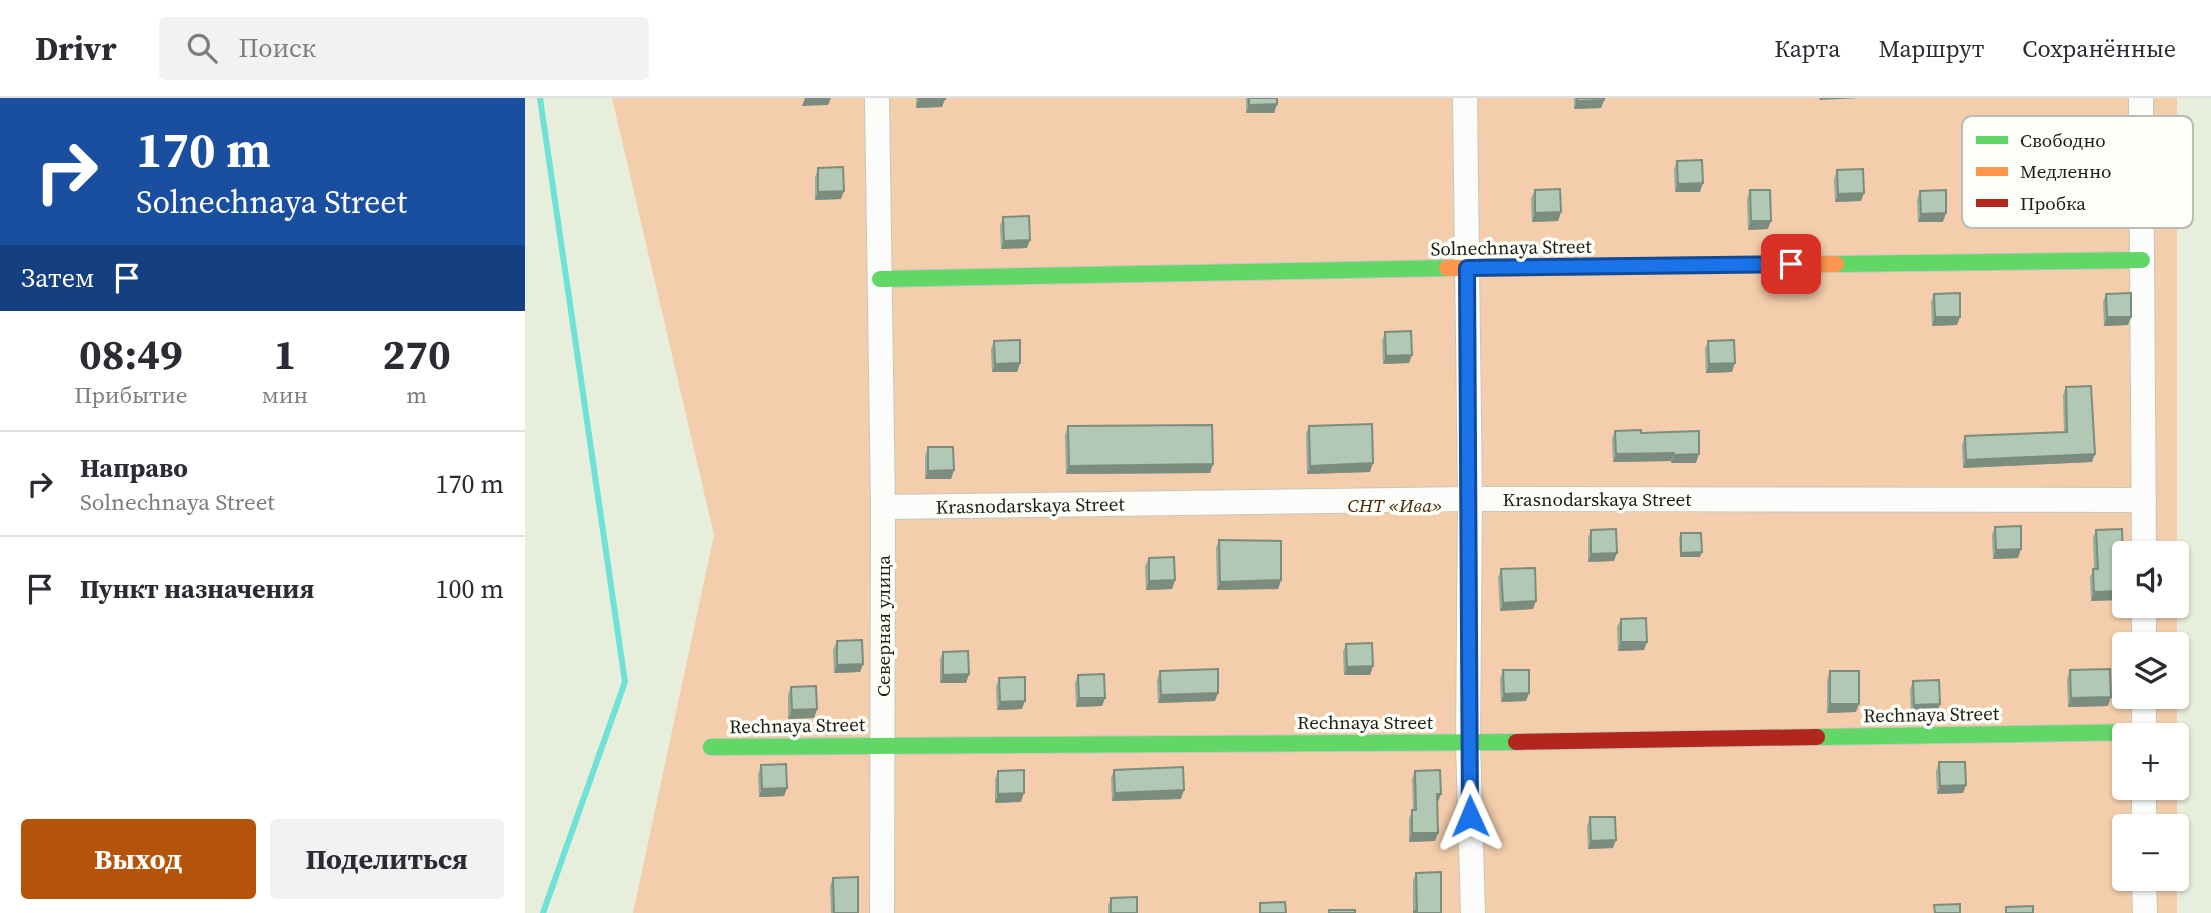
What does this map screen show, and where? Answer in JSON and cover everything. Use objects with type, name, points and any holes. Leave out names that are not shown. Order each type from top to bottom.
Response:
[{"type":"street","name":"Северная улица","points":[[877,98],[883,507],[882,913]]},
{"type":"street","points":[[1465,98],[1469,499],[1468,743],[1473,913]]},
{"type":"street","points":[[2141,98],[2141,116]]},
{"type":"street","points":[[2142,228],[2144,541]]},
{"type":"street","name":"Solnechnaya Street","points":[[880,279],[1467,268],[2142,260]]},
{"type":"street","name":"Krasnodarskaya Street","points":[[883,507],[1469,499],[2144,500]]},
{"type":"street","name":"Rechnaya Street","points":[[712,747],[1468,743],[2112,734]]},
{"type":"street","points":[[2144,891],[2145,913]]},
{"type":"green space","name":"СНТ «Ива»","points":[[612,98],[2177,98],[2177,116],[1962,116],[1962,228],[2177,228],[2177,541],[2112,541],[2112,618],[2177,618],[2177,632],[2112,632],[2112,709],[2177,709],[2177,723],[2112,723],[2112,800],[2177,800],[2177,814],[2112,814],[2112,891],[2177,891],[2177,913],[633,913],[714,535]]},
{"type":"building","points":[[1249,98],[1277,98],[1277,104],[1249,105]]},
{"type":"building","points":[[1577,98],[1604,98],[1604,100],[1577,101]]},
{"type":"building","points":[[1702,160],[1703,183],[1678,184],[1677,161]]},
{"type":"building","points":[[843,167],[844,191],[818,192],[818,168]]},
{"type":"building","points":[[1863,169],[1864,193],[1838,194],[1837,170]]},
{"type":"building","points":[[1560,189],[1561,212],[1535,213],[1535,190]]},
{"type":"building","points":[[1750,190],[1770,190],[1771,221],[1751,221]]},
{"type":"building","points":[[1946,190],[1946,213],[1921,214],[1920,191]]},
{"type":"building","points":[[1029,216],[1030,240],[1004,241],[1003,217]]},
{"type":"building","points":[[1960,293],[1960,317],[1935,317],[1934,294]]},
{"type":"building","points":[[2131,293],[2131,317],[2107,317],[2106,294]]},
{"type":"building","points":[[1411,331],[1412,355],[1386,356],[1385,332]]},
{"type":"building","points":[[1020,340],[1020,363],[995,364],[994,341]]},
{"type":"building","points":[[1734,340],[1735,363],[1709,364],[1708,341]]},
{"type":"building","points":[[2091,386],[2095,454],[1966,460],[1965,436],[2067,432],[2066,387]]},
{"type":"building","points":[[1372,424],[1373,463],[1310,466],[1309,426]]},
{"type":"building","points":[[1212,425],[1213,464],[1069,466],[1068,426]]},
{"type":"building","points":[[1641,430],[1641,433],[1699,431],[1699,454],[1616,454],[1615,431]]},
{"type":"building","points":[[928,447],[953,447],[954,470],[928,471]]},
{"type":"building","points":[[2021,526],[2021,549],[1996,550],[1995,527]]},
{"type":"building","points":[[1616,529],[1617,553],[1591,554],[1591,530]]},
{"type":"building","points":[[2122,529],[2123,541],[2112,541],[2112,591],[2094,592],[2093,569],[2098,569],[2096,530]]},
{"type":"building","points":[[1681,533],[1701,533],[1702,552],[1681,553]]},
{"type":"building","points":[[1219,540],[1281,541],[1281,580],[1220,582]]},
{"type":"building","points":[[1174,557],[1175,580],[1149,581],[1149,558]]},
{"type":"building","points":[[1535,568],[1536,601],[1503,603],[1501,569]]},
{"type":"building","points":[[1646,618],[1647,642],[1621,642],[1621,619]]},
{"type":"building","points":[[862,640],[863,664],[837,665],[837,641]]},
{"type":"building","points":[[1372,643],[1373,666],[1347,667],[1346,644]]},
{"type":"building","points":[[968,651],[969,674],[943,675],[943,652]]},
{"type":"building","points":[[1218,669],[1218,693],[1161,695],[1160,671]]},
{"type":"building","points":[[2110,669],[2111,697],[2071,698],[2070,670]]},
{"type":"building","points":[[1503,670],[1529,670],[1529,693],[1504,694]]},
{"type":"building","points":[[1830,671],[1859,671],[1859,704],[1830,704]]},
{"type":"building","points":[[1104,674],[1105,698],[1079,698],[1078,675]]},
{"type":"building","points":[[1025,677],[1025,701],[1000,702],[999,678]]},
{"type":"building","points":[[1939,680],[1940,704],[1914,705],[1913,681]]},
{"type":"building","points":[[816,686],[817,709],[792,710],[791,687]]},
{"type":"building","points":[[1939,762],[1965,762],[1966,785],[1940,786]]},
{"type":"building","points":[[786,764],[787,788],[762,789],[761,765]]},
{"type":"building","points":[[1183,767],[1184,790],[1115,793],[1114,770]]},
{"type":"building","points":[[1024,770],[1024,793],[998,794],[998,771]]},
{"type":"building","points":[[1440,770],[1441,794],[1437,794],[1438,833],[1412,833],[1412,810],[1416,810],[1415,771]]},
{"type":"building","points":[[1590,817],[1615,817],[1616,840],[1591,841]]},
{"type":"building","points":[[1441,872],[1441,913],[1414,913],[1417,911],[1416,873]]},
{"type":"building","points":[[858,877],[858,913],[834,913],[833,878]]},
{"type":"building","points":[[1137,897],[1137,913],[1111,913],[1111,898]]},
{"type":"building","points":[[1285,902],[1286,913],[1260,913],[1260,903]]},
{"type":"building","points":[[1960,904],[1960,913],[1935,913],[1934,905]]},
{"type":"building","points":[[2033,906],[2033,913],[2006,913],[2006,907]]},
{"type":"building","points":[[1329,910],[1355,910],[1355,913],[1329,913]]},
{"type":"waterway","points":[[540,98],[625,682],[543,913]]},
{"type":"traffic: fast","points":[[1836,264],[2142,260]]},
{"type":"traffic: fast","points":[[880,279],[1447,268]]},
{"type":"traffic: fast","points":[[1817,737],[2112,732]]},
{"type":"traffic: fast","points":[[711,747],[1516,742]]},
{"type":"traffic: slow","points":[[1447,268],[1836,264]]},
{"type":"traffic: jam","points":[[1516,742],[1817,737]]},
{"type":"route","points":[[1470,816],[1467,268],[1791,264]]}]
